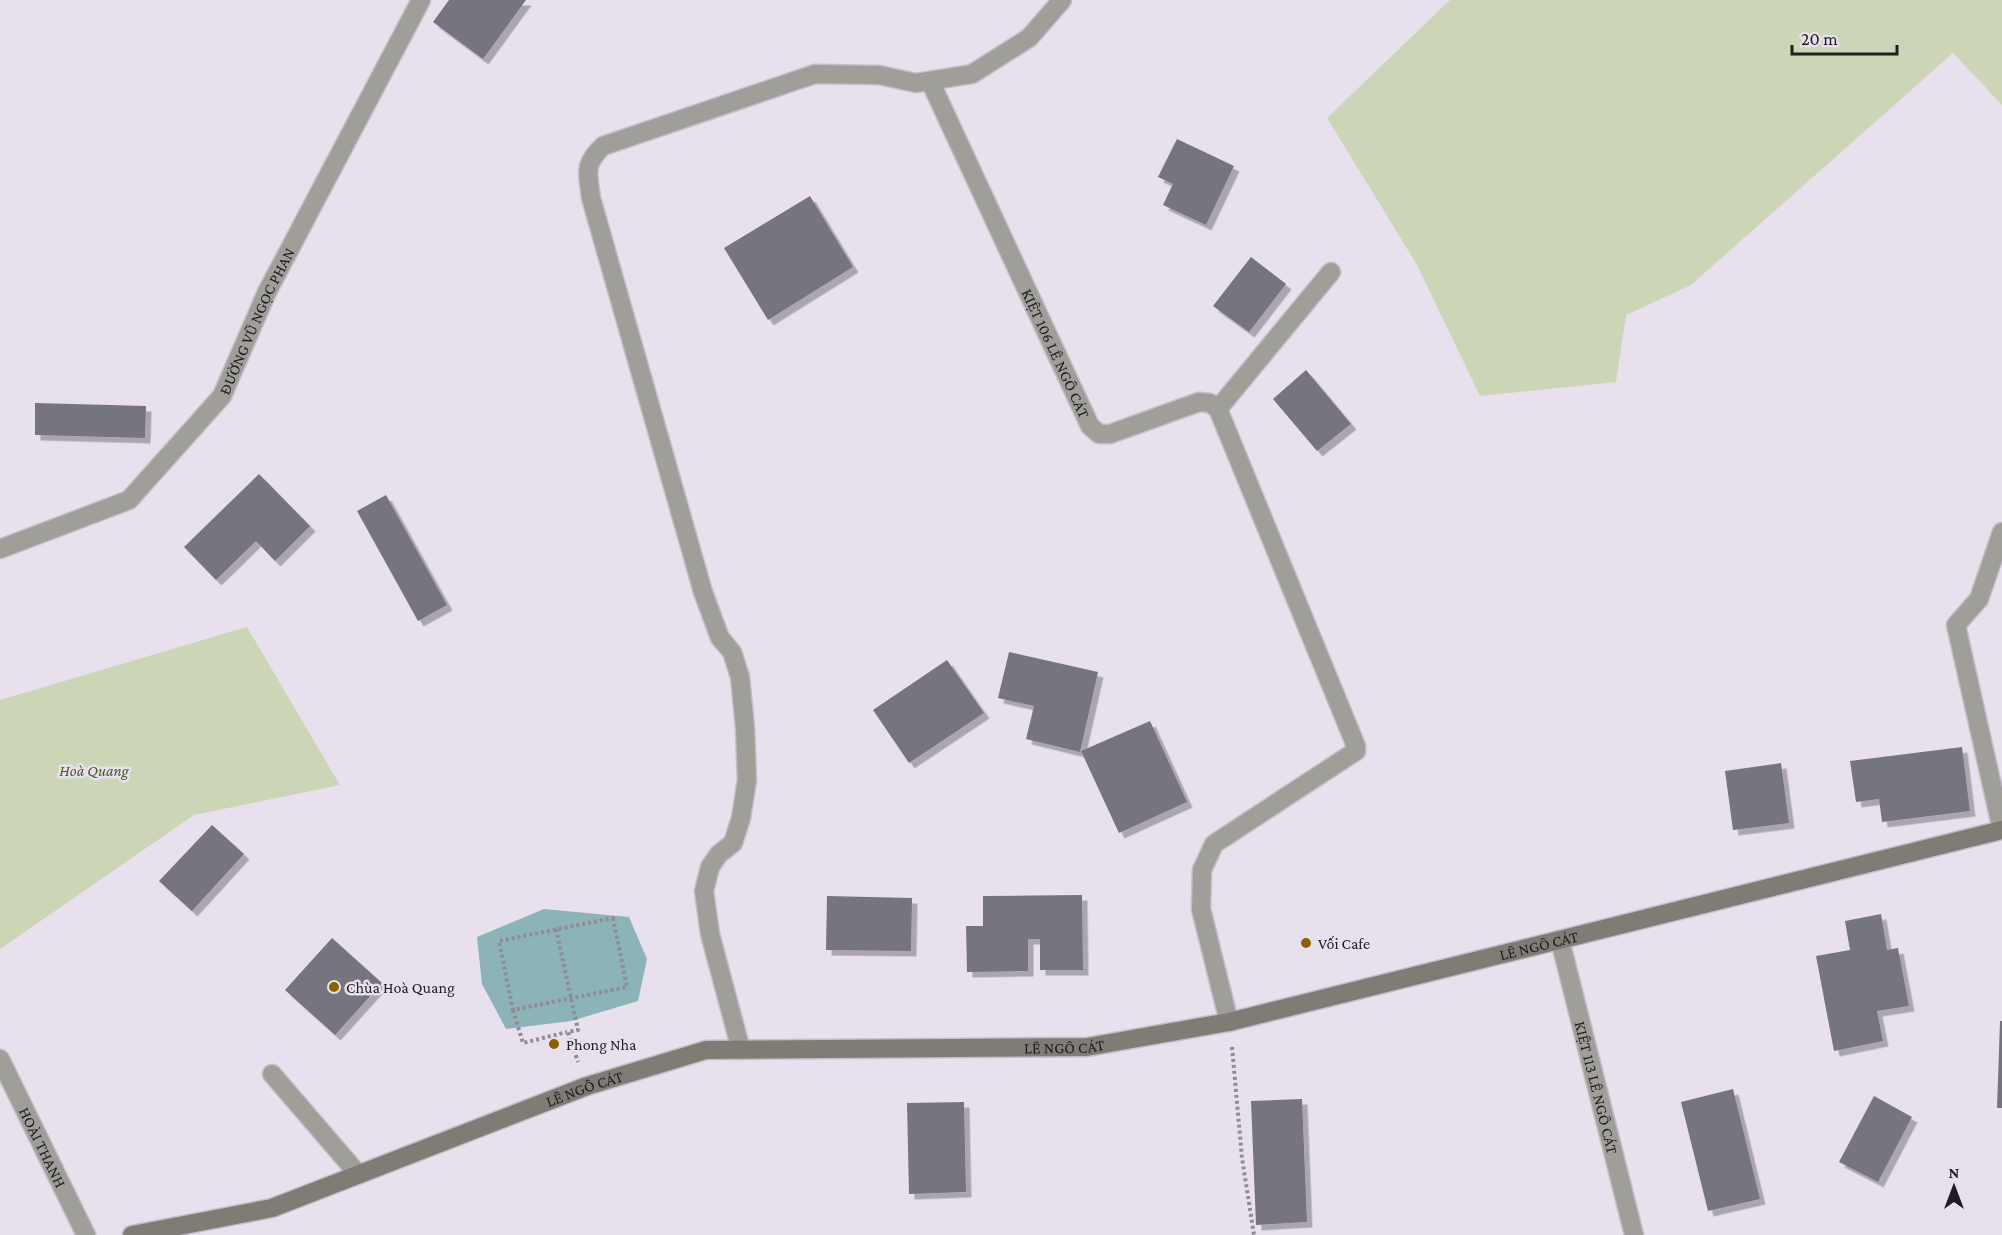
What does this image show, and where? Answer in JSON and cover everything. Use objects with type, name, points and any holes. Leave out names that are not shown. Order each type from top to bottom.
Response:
[{"type":"street","name":"ĐƯỜNG VŨ NGỌC PHAN","points":[[0,549],[129,500],[222,396],[267,292],[422,0]]},
{"type":"street","points":[[741,1050],[710,934],[704,891],[710,867],[719,854],[733,843],[741,818],[747,780],[740,677],[732,652],[720,638],[703,592],[591,198],[588,166],[603,146],[815,74],[879,75],[916,83],[972,74],[1029,38],[1062,0]]},
{"type":"street","name":"KIỆT 106 LÊ NGÔ CÁT","points":[[930,81],[1090,426],[1099,434],[1110,434],[1199,402],[1210,403],[1218,408]]},
{"type":"street","points":[[1229,1022],[1201,909],[1202,870],[1214,844],[1356,751],[1356,746],[1218,408],[1331,272]]},
{"type":"street","points":[[2002,532],[1979,599],[1956,625],[2002,830]]},
{"type":"street","name":"LÊ NGÔ CÁT","points":[[132,1235],[272,1208],[587,1086],[706,1050],[1087,1047],[1229,1022],[2002,830]]},
{"type":"street","name":"KIỆT 113 LÊ NGÔ CÁT","points":[[1560,940],[1634,1235]]},
{"type":"street","name":"HOÀI THANH","points":[[0,1059],[86,1235]]},
{"type":"street","points":[[272,1074],[358,1174]]},
{"type":"path","points":[[513,1010],[570,1000],[627,987],[613,918],[556,929],[499,941],[513,1010],[523,1043],[578,1030],[570,1000],[556,929]]},
{"type":"path","points":[[1229,1022],[1242,1158],[1254,1235]]},
{"type":"path","points":[[568,1032],[587,1086]]},
{"type":"green space","points":[[1450,0],[2002,0],[2002,105],[1953,53],[1691,285],[1626,315],[1616,382],[1480,396],[1417,265],[1327,118]]},
{"type":"green space","name":"Hoà Quang","points":[[247,627],[340,785],[194,815],[0,949],[0,700]]},
{"type":"water","points":[[544,909],[629,917],[647,959],[638,1001],[571,1021],[506,1029],[482,984],[477,937]]},
{"type":"building","points":[[449,0],[526,0],[483,59],[433,22]]},
{"type":"building","points":[[1177,139],[1234,166],[1206,225],[1163,205],[1173,184],[1158,177]]},
{"type":"building","points":[[810,196],[853,267],[768,320],[724,248]]},
{"type":"building","points":[[1251,257],[1286,284],[1249,332],[1213,306]]},
{"type":"building","points":[[1306,370],[1351,424],[1317,451],[1273,399]]},
{"type":"building","points":[[35,403],[146,406],[145,438],[35,435]]},
{"type":"building","points":[[259,474],[310,526],[275,561],[256,541],[216,580],[184,547]]},
{"type":"building","points":[[386,495],[447,605],[418,621],[357,511]]},
{"type":"building","points":[[1009,652],[1098,672],[1080,752],[1026,739],[1034,706],[998,698]]},
{"type":"building","points":[[947,660],[984,713],[909,763],[873,710]]},
{"type":"building","points":[[1150,721],[1187,802],[1119,833],[1081,751]]},
{"type":"building","points":[[1962,747],[1970,811],[1882,822],[1879,799],[1856,802],[1850,761]]},
{"type":"building","points":[[1781,763],[1789,823],[1733,830],[1725,771]]},
{"type":"building","points":[[212,825],[244,854],[192,911],[159,881]]},
{"type":"building","points":[[1082,895],[1083,970],[1040,970],[1040,939],[1028,939],[1028,971],[967,972],[966,926],[983,926],[983,896]]},
{"type":"building","points":[[827,896],[912,898],[911,951],[826,950]]},
{"type":"building","points":[[1881,914],[1887,950],[1898,948],[1909,1006],[1877,1011],[1883,1041],[1834,1051],[1816,956],[1850,950],[1845,921]]},
{"type":"building","name":"Chùa Hoà Quang","points":[[332,938],[382,983],[335,1035],[285,990]]},
{"type":"building","points":[[2000,1021],[2002,1021],[2002,1108],[1997,1108]]},
{"type":"building","points":[[1733,1089],[1760,1199],[1708,1211],[1681,1102]]},
{"type":"building","points":[[1874,1096],[1912,1117],[1878,1182],[1839,1162]]},
{"type":"building","points":[[1302,1099],[1307,1222],[1256,1225],[1251,1101]]},
{"type":"building","points":[[964,1102],[966,1192],[909,1194],[907,1103]]},
{"type":"place","name":"Vối Cafe","points":[[1306,943]]},
{"type":"place","name":"Chùa Hoà Quang","points":[[334,987]]},
{"type":"place","name":"Phong Nha","points":[[554,1044]]}]
